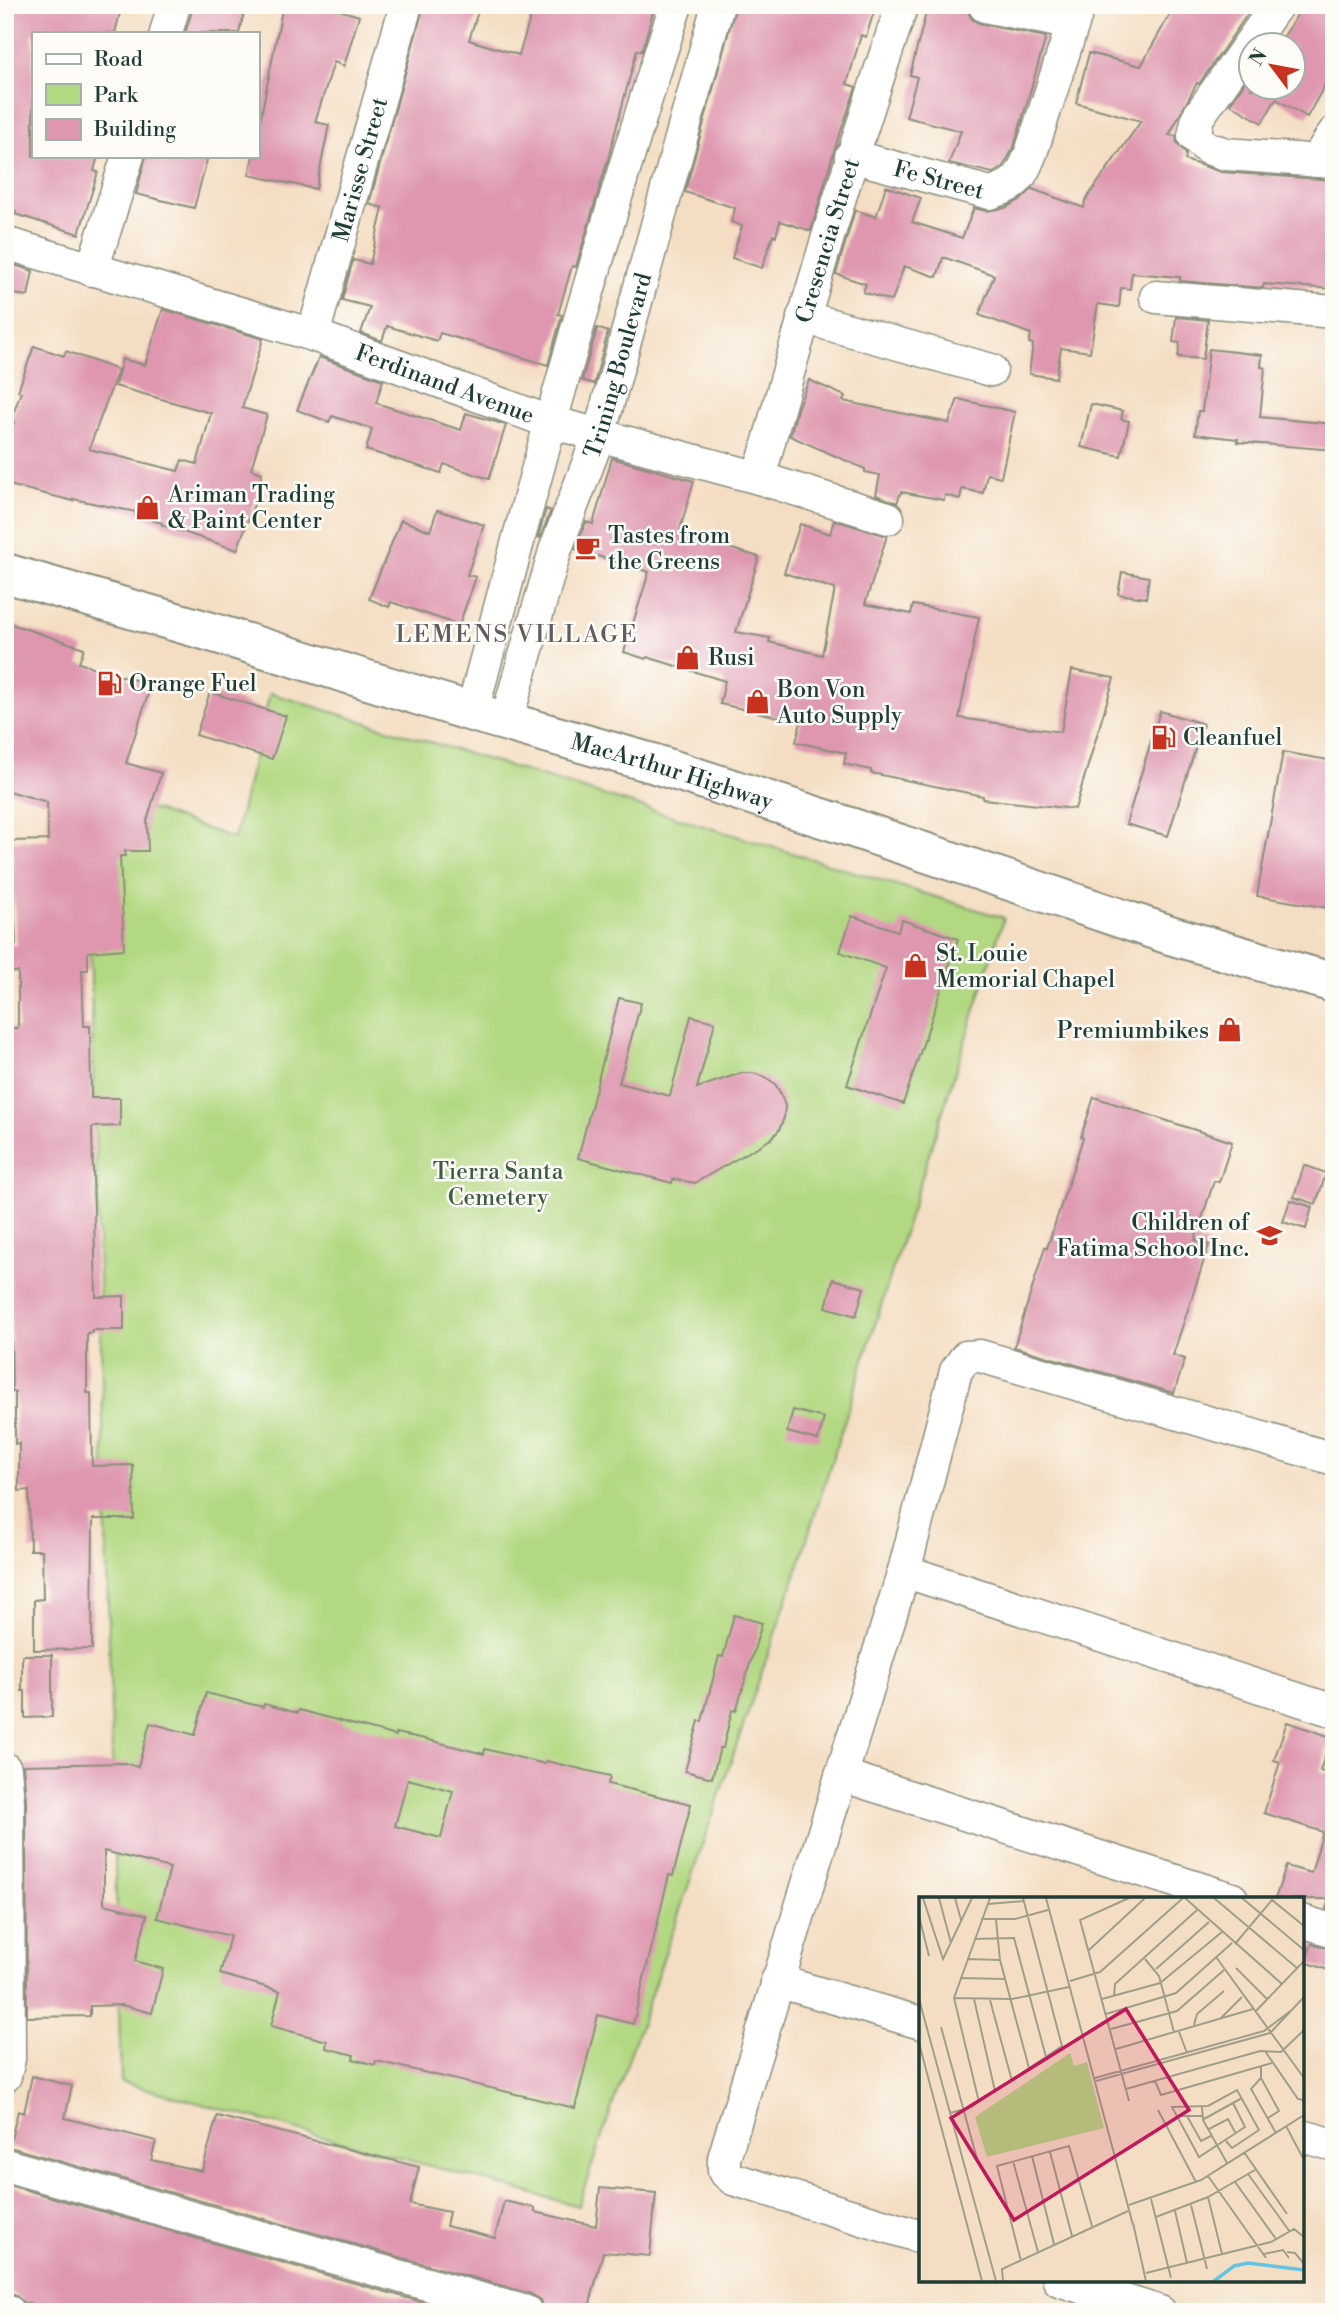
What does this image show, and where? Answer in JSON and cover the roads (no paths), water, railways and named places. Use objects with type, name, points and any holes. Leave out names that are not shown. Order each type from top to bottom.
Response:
[{"type":"highway","name":"MacArthur Highway","points":[[5,573],[652,763],[1170,935],[1334,984]]},
{"type":"street","points":[[166,32],[174,5]]},
{"type":"street","name":"Marisse Street","points":[[313,335],[406,5]]},
{"type":"street","name":"Trining Boulevard","points":[[489,717],[550,422],[634,135],[677,5]]},
{"type":"street","name":"Trining Boulevard","points":[[489,717],[598,435],[718,5]]},
{"type":"street","name":"Cresencia Street","points":[[759,478],[851,156],[902,5]]},
{"type":"street","points":[[1277,5],[1198,117],[1194,136],[1207,148],[1226,154],[1325,161],[1334,133]]},
{"type":"street","points":[[985,6],[1076,15]]},
{"type":"street","name":"Fe Street","points":[[851,156],[990,193],[1008,188],[1022,174],[1076,15]]},
{"type":"street","points":[[634,135],[677,147]]},
{"type":"street","points":[[92,270],[127,158]]},
{"type":"street","name":"Ferdinand Avenue","points":[[5,243],[313,335],[550,422],[759,478],[888,518]]},
{"type":"street","points":[[1156,297],[1334,312]]},
{"type":"street","points":[[803,317],[991,370]]},
{"type":"street","points":[[919,2236],[733,2179],[724,2171],[724,2158],[904,1571],[956,1371],[966,1357],[980,1356],[1334,1459]]},
{"type":"street","points":[[904,1571],[1334,1711]]},
{"type":"street","points":[[5,1769],[8,1801],[6,1952],[9,2059],[5,2076]]},
{"type":"street","points":[[841,1774],[1226,1897]]},
{"type":"street","points":[[1304,1922],[1334,1931]]},
{"type":"street","points":[[777,1981],[919,2022]]},
{"type":"street","points":[[1304,2137],[1334,2145]]},
{"type":"street","points":[[5,2165],[526,2312]]},
{"type":"street","points":[[1065,2282],[1160,2312]]},
{"type":"place","name":"Ariman Trading & Paint Center","points":[[148,507]]},
{"type":"place","name":"Tastes from the Greens","points":[[588,548]]},
{"type":"place","name":"Rusi","points":[[688,657]]},
{"type":"place","name":"Orange Fuel","points":[[109,683]]},
{"type":"place","name":"Bon Von Auto Supply","points":[[757,702]]},
{"type":"place","name":"Cleanfuel","points":[[1163,737]]},
{"type":"place","name":"St. Louie Memorial Chapel","points":[[916,966]]},
{"type":"place","name":"Premiumbikes","points":[[1229,1030]]},
{"type":"place","name":"Children of Fatima School Inc.","points":[[1269,1235]]},
{"type":"district","name":"LEMENS VILLAGE","points":[[517,634]]},
{"type":"park label","name":"Tierra Santa Cemetery","points":[[498,1184]]}]
